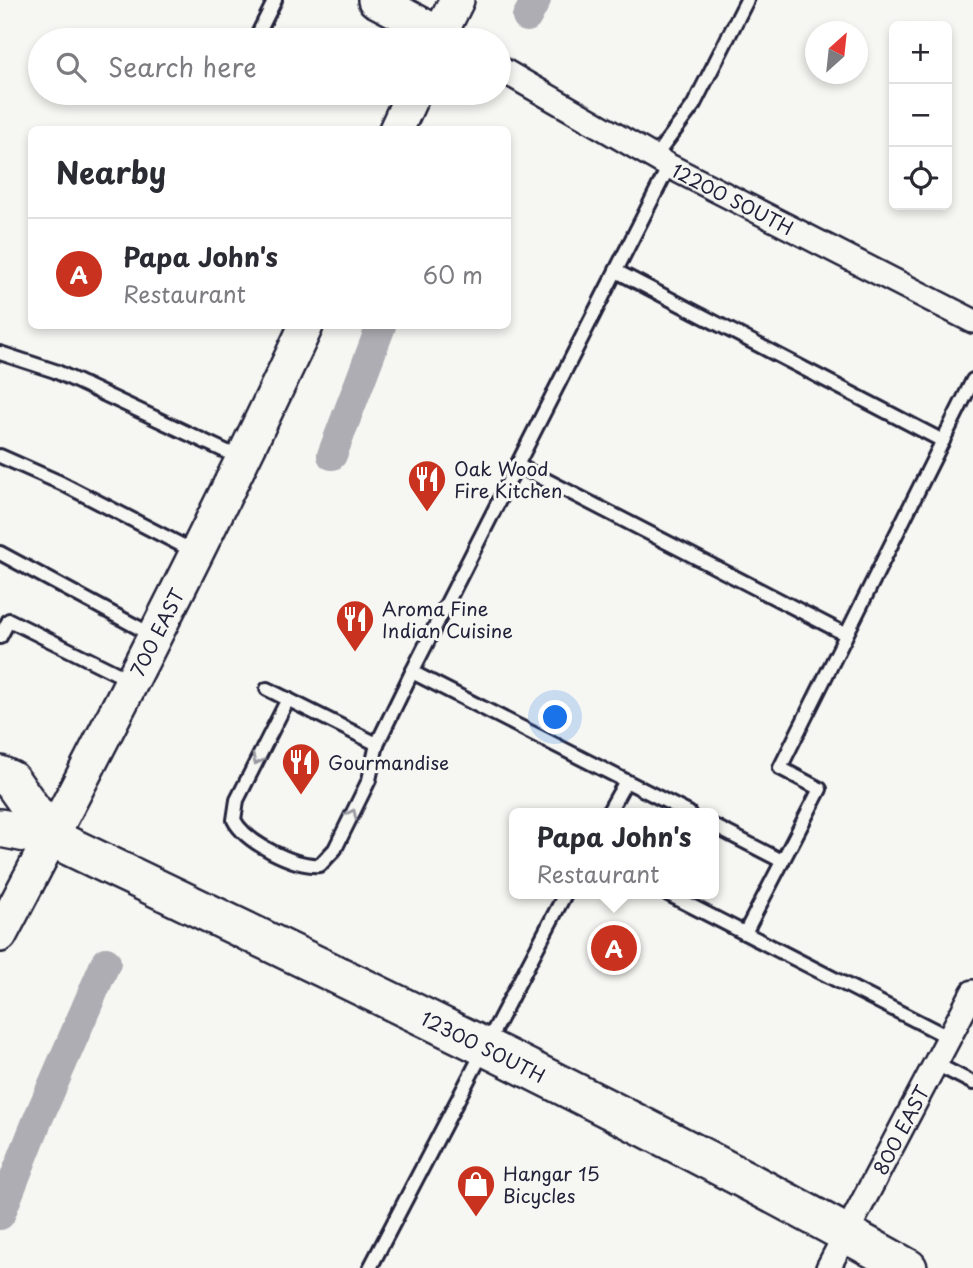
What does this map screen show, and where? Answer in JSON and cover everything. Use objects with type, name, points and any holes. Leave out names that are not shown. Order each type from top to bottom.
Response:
[{"type":"main road","points":[[375,0],[425,28]]},
{"type":"main road","points":[[447,28],[457,0]]},
{"type":"main road","points":[[398,126],[407,105]]},
{"type":"main road","name":"700 EAST","points":[[0,935],[156,637],[244,460],[305,329]]},
{"type":"main road","name":"12300 SOUTH","points":[[0,775],[11,780],[52,838]]},
{"type":"main road","name":"12300 SOUTH","points":[[0,828],[52,838],[485,1046],[908,1268]]},
{"type":"street","name":"12200 SOUTH","points":[[511,75],[662,162],[973,321]]},
{"type":"street","name":"800 EAST","points":[[828,1268],[971,1001]]},
{"type":"lane","points":[[261,28],[275,0]]},
{"type":"lane","points":[[288,699],[237,800],[234,820],[244,835],[296,863],[320,865],[335,849],[369,780],[377,744],[411,672],[616,271],[662,162],[747,0]]},
{"type":"lane","points":[[616,271],[943,441]]},
{"type":"lane","points":[[0,353],[55,371],[244,460]]},
{"type":"lane","points":[[745,933],[820,789],[780,768],[973,380]]},
{"type":"lane","points":[[0,456],[61,483],[198,553]]},
{"type":"lane","points":[[517,465],[845,635]]},
{"type":"lane","points":[[0,553],[156,637]]},
{"type":"lane","points":[[0,637],[9,620],[133,681]]},
{"type":"lane","points":[[411,672],[678,808]]},
{"type":"lane","points":[[267,689],[377,744]]},
{"type":"lane","points":[[611,808],[626,781]]},
{"type":"lane","points":[[719,829],[782,861]]},
{"type":"lane","points":[[370,1268],[562,899]]},
{"type":"lane","points":[[678,899],[950,1038]]},
{"type":"lane","points":[[936,1064],[973,1083]]},
{"type":"waterway","points":[[527,17],[536,0]]},
{"type":"waterway","points":[[332,455],[380,329]]},
{"type":"waterway","points":[[0,1215],[106,962]]},
{"type":"place","name":"Oak Wood Fire Kitchen","points":[[427,513]]},
{"type":"place","name":"Aroma Fine Indian Cuisine","points":[[355,653]]},
{"type":"place","name":"Gourmandise","points":[[301,796]]},
{"type":"place","name":"Papa John's","points":[[614,948]]},
{"type":"place","name":"Hangar 15 Bicycles","points":[[476,1218]]}]
